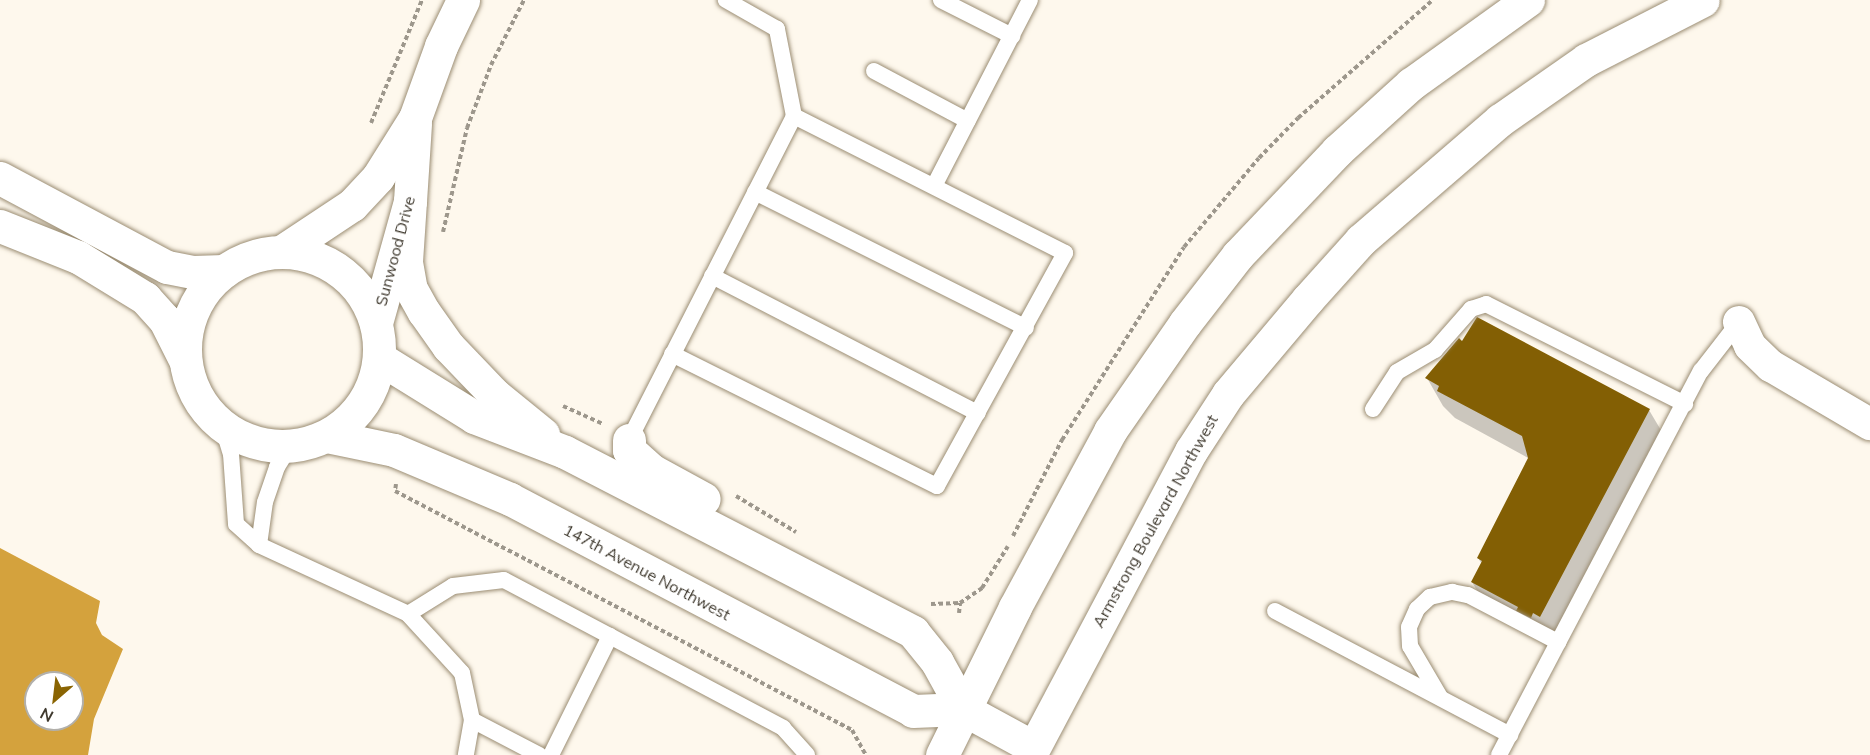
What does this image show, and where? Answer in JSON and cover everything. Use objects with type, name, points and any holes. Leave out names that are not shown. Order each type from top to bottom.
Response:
[{"type":"street","points":[[281,252],[355,202],[378,177],[415,118],[441,46],[464,0]]},
{"type":"street","points":[[942,755],[963,709],[1110,430],[1238,255],[1373,117],[1457,49],[1528,0]]},
{"type":"street","name":"Armstrong Boulevard Northwest","points":[[1038,752],[1191,451],[1228,394],[1308,299],[1361,240],[1500,120],[1586,60],[1703,0]]},
{"type":"street","name":"Sunwood Drive","points":[[376,323],[410,201],[415,118]]},
{"type":"street","points":[[0,178],[167,267],[193,272],[224,271]]},
{"type":"street","points":[[410,201],[406,262],[411,288],[424,312],[448,346],[495,395],[565,452]]},
{"type":"street","points":[[0,226],[78,257],[145,298],[165,320],[185,360],[197,396],[222,425],[250,440],[290,446],[327,436],[352,417],[371,390],[379,358],[376,323],[362,294],[340,272],[313,257],[281,252],[251,257],[224,271],[209,284],[189,320],[185,360]]},
{"type":"street","points":[[1739,322],[1750,346],[1771,366],[1870,424]]},
{"type":"street","points":[[379,358],[474,417],[565,452],[913,632],[937,662],[963,709],[1038,752]]},
{"type":"street","name":"147th Avenue Northwest","points":[[327,436],[394,450],[510,499],[913,711],[963,709]]},
{"type":"street","points":[[629,440],[629,450],[651,470],[732,514],[797,572]]},
{"type":"lane","points":[[603,471],[629,440],[794,116],[777,28],[726,0]]},
{"type":"lane","points":[[941,0],[1012,36]]},
{"type":"lane","points":[[934,186],[1030,0]]},
{"type":"lane","points":[[874,71],[968,121]]},
{"type":"lane","points":[[672,354],[937,486],[1026,328],[1065,253],[794,116]]},
{"type":"lane","points":[[755,192],[1026,328]]},
{"type":"lane","points":[[712,276],[978,413]]},
{"type":"lane","points":[[1373,409],[1397,372],[1435,350],[1471,309],[1486,304],[1684,404]]},
{"type":"lane","points":[[1499,755],[1701,371],[1739,322]]},
{"type":"lane","points":[[222,425],[231,454],[236,524],[258,545],[408,615],[462,673],[472,720],[466,755]]},
{"type":"lane","points":[[258,545],[265,502],[277,467],[290,446]]},
{"type":"lane","points":[[408,615],[453,586],[504,580],[783,728],[807,755]]},
{"type":"lane","points":[[1440,699],[1410,646],[1409,627],[1417,609],[1430,597],[1452,592],[1468,595],[1558,642]]},
{"type":"lane","points":[[1275,611],[1510,735]]},
{"type":"lane","points":[[551,755],[610,636]]},
{"type":"lane","points":[[472,720],[538,755]]},
{"type":"path","points":[[441,238],[467,128],[491,65],[524,0]]},
{"type":"path","points":[[560,405],[629,440]]},
{"type":"path","points":[[726,490],[802,536]]},
{"type":"path","points":[[921,602],[960,603]]},
{"type":"shaded area","points":[[0,548],[100,601],[96,623],[102,635],[123,649],[94,719],[88,755],[0,755]]},
{"type":"building","points":[[1477,317],[1650,409],[1540,617],[1533,613],[1531,618],[1516,611],[1518,607],[1471,582],[1482,561],[1477,558],[1528,458],[1522,436],[1437,391],[1439,386],[1425,378],[1459,338],[1462,341]]}]
